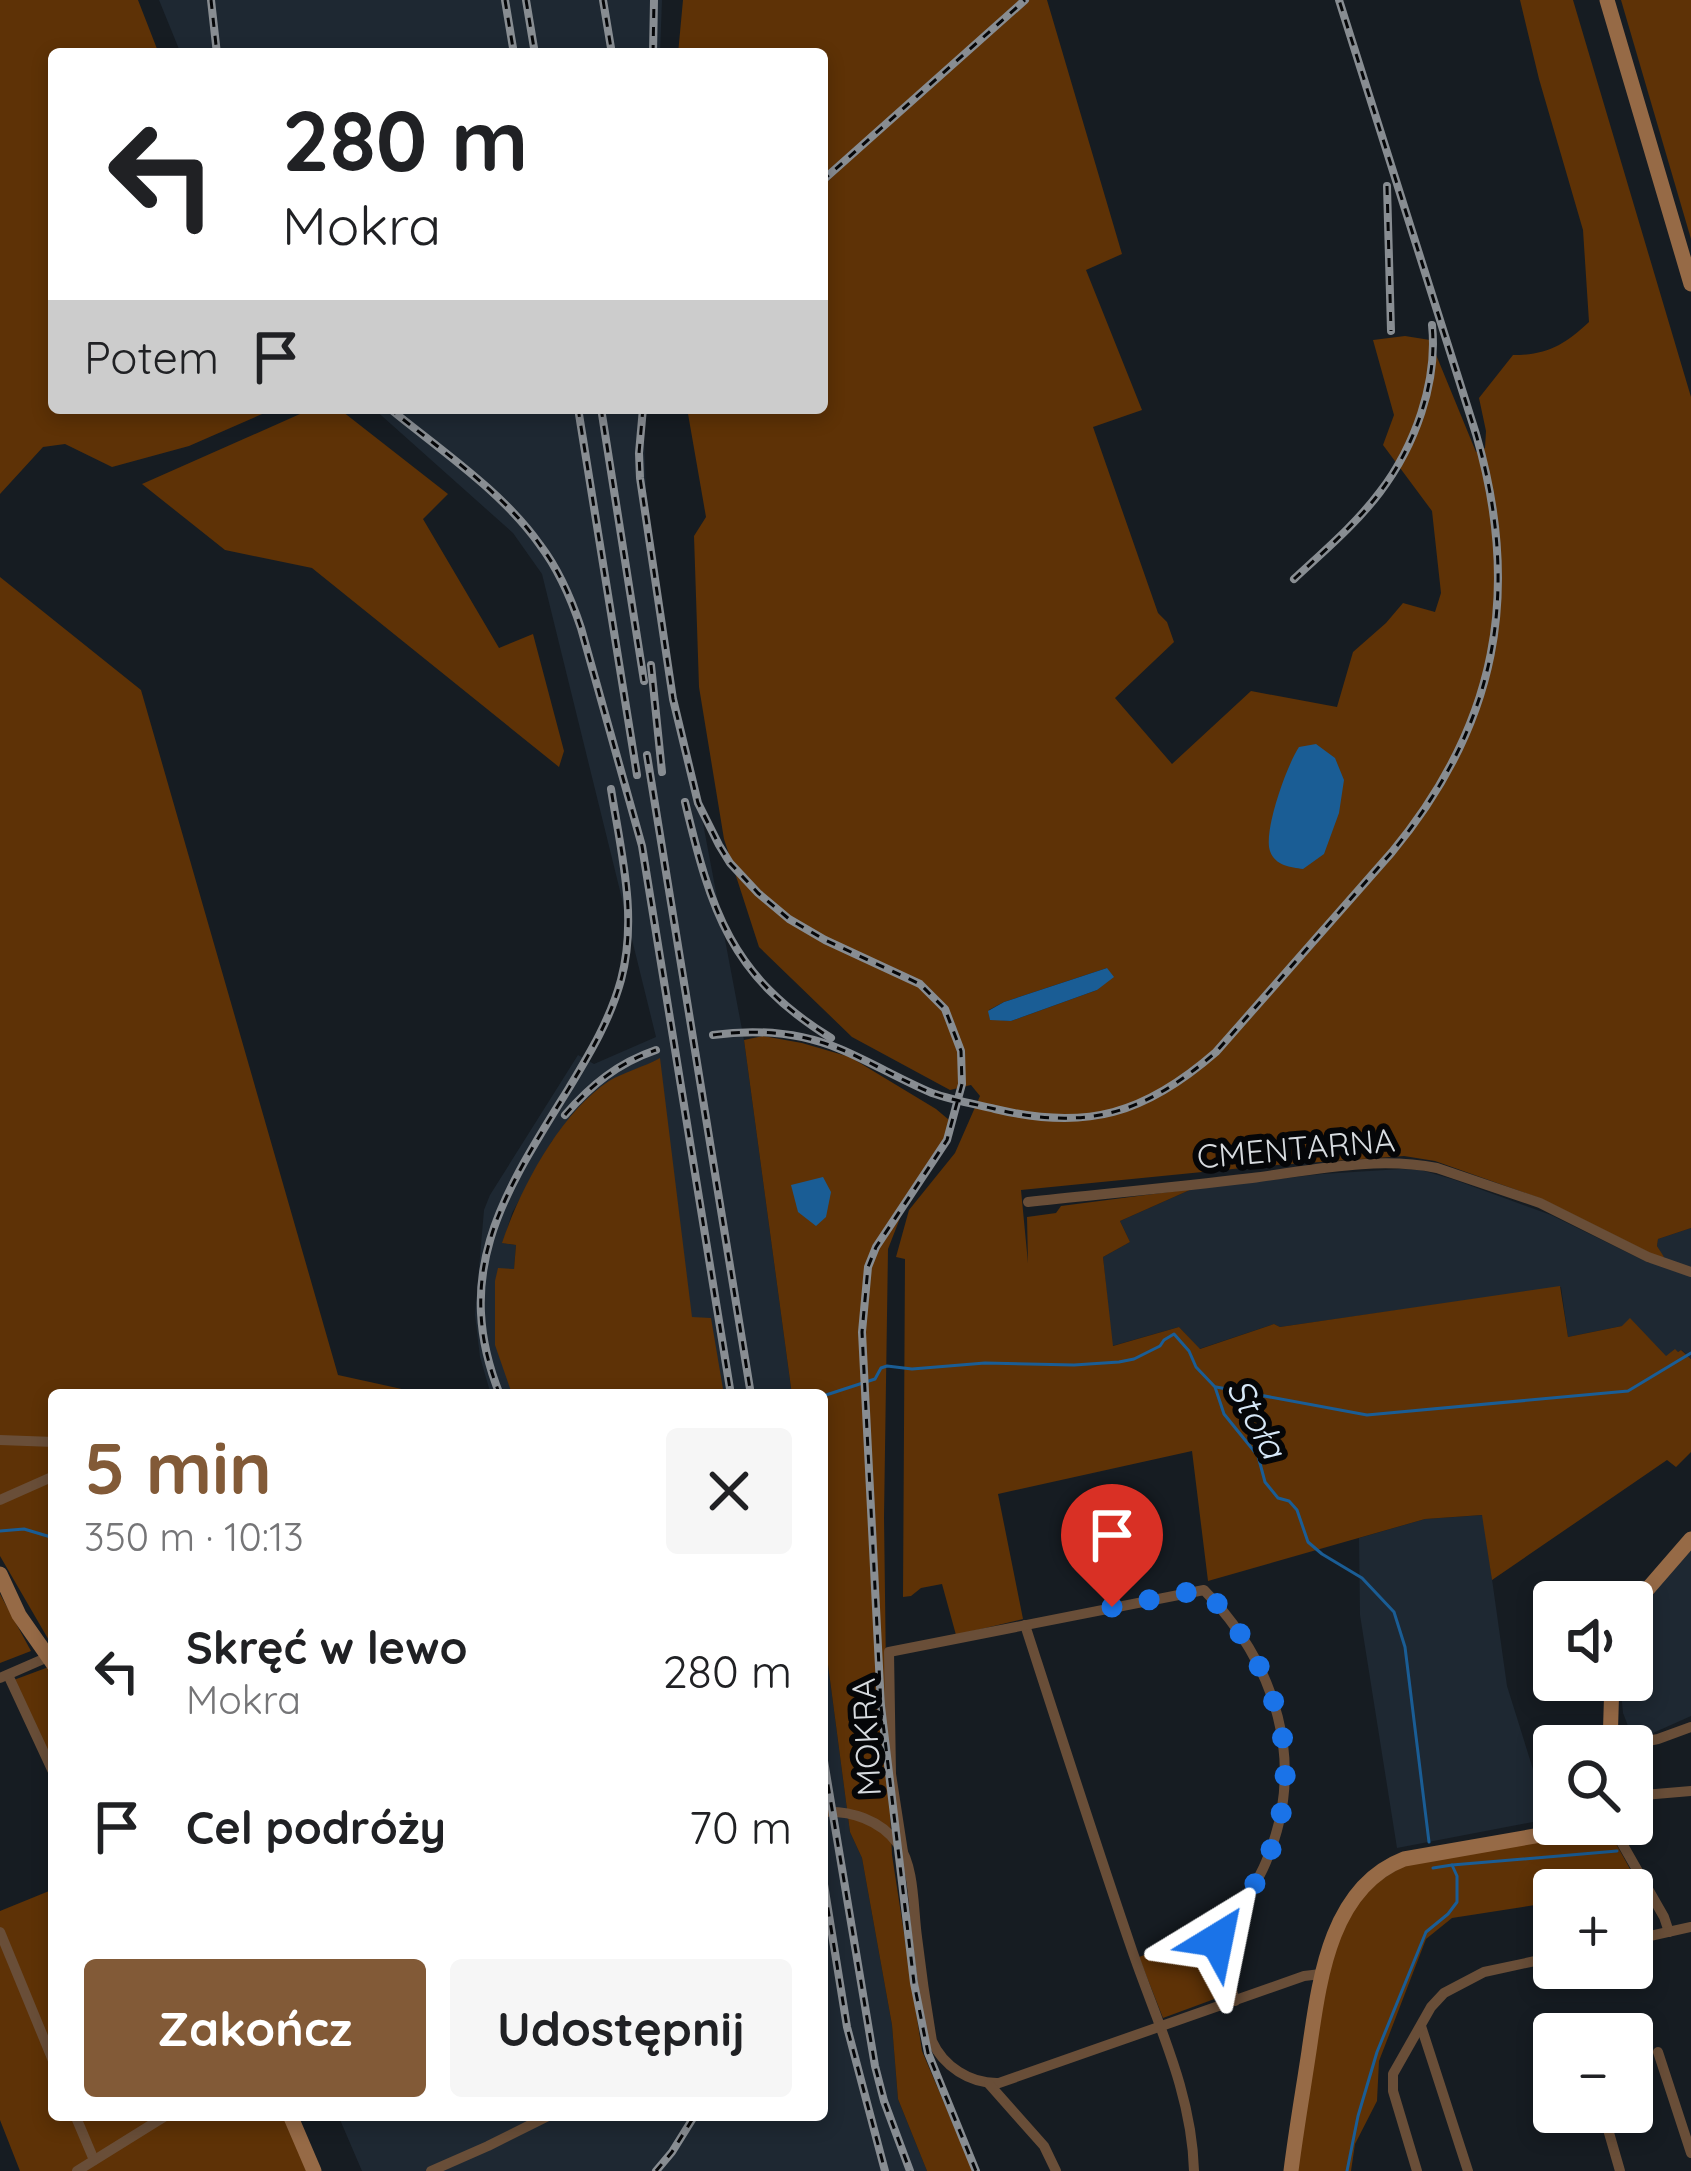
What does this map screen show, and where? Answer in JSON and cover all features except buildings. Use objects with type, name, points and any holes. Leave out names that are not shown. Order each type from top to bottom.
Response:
[{"type":"street","points":[[1607,0],[1691,284]]},
{"type":"street","name":"CMENTARNA","points":[[1028,1202],[1322,1168],[1420,1165],[1540,1203],[1691,1273]]},
{"type":"street","points":[[0,1440],[48,1442]]},
{"type":"street","points":[[0,1500],[48,1478]]},
{"type":"street","points":[[1653,1583],[1691,1539]]},
{"type":"street","points":[[0,1574],[48,1657]]},
{"type":"street","name":"MOKRA","points":[[903,1852],[891,1774],[889,1652],[1204,1589],[1252,1649],[1265,1675],[1285,1756],[1281,1815],[1265,1864],[1217,1940],[1235,2001]]},
{"type":"street","points":[[1025,1625],[1184,2096],[1194,2171]]},
{"type":"street","points":[[48,1662],[4,1677],[48,1762]]},
{"type":"street","points":[[1653,1740],[1691,1726]]},
{"type":"street","points":[[1653,1794],[1691,1791]]},
{"type":"street","points":[[828,1812],[868,1820],[893,1837],[903,1852],[938,2055],[949,2067],[989,2084],[1035,2134],[1056,2171]]},
{"type":"street","points":[[1291,2171],[1321,1974],[1350,1905],[1384,1868],[1413,1856],[1533,1837]]},
{"type":"street","points":[[1623,1845],[1669,1932]]},
{"type":"street","points":[[1653,1935],[1691,1927]]},
{"type":"street","points":[[0,1932],[48,2048]]},
{"type":"street","points":[[1417,2171],[1393,2090],[1393,2074],[1436,2000],[1496,1968],[1533,1961]]},
{"type":"street","points":[[989,2084],[1321,1974]]},
{"type":"street","points":[[1421,2026],[1468,2171]]},
{"type":"street","points":[[1658,2052],[1691,2153]]},
{"type":"street","points":[[78,2121],[94,2160]]},
{"type":"street","points":[[76,2171],[157,2121]]},
{"type":"street","points":[[293,2121],[314,2171]]},
{"type":"street","points":[[431,2171],[537,2121]]},
{"type":"street","points":[[1609,2133],[1620,2171]]},
{"type":"shaded area","points":[[0,0],[138,0],[157,48],[48,48],[48,414],[262,414],[189,446],[112,467],[65,444],[43,447],[0,494]]},
{"type":"shaded area","points":[[159,0],[662,0],[660,48],[179,48]]},
{"type":"shaded area","points":[[683,0],[1047,0],[1122,254],[1086,270],[1142,410],[1093,427],[1158,613],[1174,642],[1115,698],[1172,764],[1251,691],[1337,707],[1353,652],[1403,603],[1435,612],[1441,593],[1432,511],[1383,445],[1394,415],[1373,340],[1405,336],[1430,340],[1476,452],[1485,448],[1486,431],[1479,398],[1513,355],[1555,347],[1589,322],[1583,230],[1520,0],[1573,0],[1691,397],[1691,1228],[1658,1239],[1664,1257],[1658,1257],[1542,1199],[1435,1161],[1404,1156],[1021,1190],[1028,1263],[1027,1217],[1056,1213],[1061,1206],[1192,1189],[1120,1221],[1130,1242],[1103,1257],[1113,1346],[1179,1327],[1200,1349],[1274,1324],[1280,1327],[1560,1286],[1568,1337],[1622,1326],[1630,1318],[1666,1356],[1675,1349],[1691,1359],[1691,1452],[1676,1467],[1667,1460],[1492,1580],[1482,1515],[1425,1519],[1208,1581],[1192,1451],[998,1494],[1023,1619],[956,1635],[942,1584],[903,1597],[905,1259],[896,1257],[909,1210],[955,1153],[980,1096],[971,1085],[950,1090],[852,1037],[759,947],[724,839],[699,687],[694,536],[706,517],[688,414],[828,414],[828,48],[679,48]],"holes":[[[1107,968],[1097,990],[1011,1021],[990,1019],[989,1010]]]},
{"type":"shaded area","points":[[1621,0],[1691,0],[1691,239]]},
{"type":"shaded area","points":[[300,414],[346,414],[448,494],[423,519],[499,648],[533,634],[564,751],[559,767],[312,568],[225,550],[142,484]]},
{"type":"shaded area","points":[[380,414],[643,414],[646,491],[661,598],[682,734],[744,1040],[791,1389],[704,1389],[659,1059],[636,1071],[552,1141],[512,1213],[503,1243],[516,1245],[514,1270],[499,1269],[512,1389],[489,1389],[475,1315],[484,1210],[490,1195],[578,1055],[594,1064],[656,1037],[542,574],[513,533]]},
{"type":"shaded area","points":[[0,577],[141,690],[338,1375],[402,1389],[48,1389],[48,1639],[0,1556]]},
{"type":"shaded area","points":[[763,1036],[850,1057],[955,1125],[902,1213],[888,1249],[887,1748],[892,1855],[922,2051],[973,2171],[927,2171],[898,2099],[892,2025],[862,1858],[850,1832],[828,1665],[828,1389],[791,1389],[744,1040]]},
{"type":"shaded area","points":[[660,1058],[692,1317],[711,1318],[723,1389],[510,1389],[495,1345],[495,1281],[498,1268],[514,1269],[516,1245],[502,1243],[519,1199],[558,1132],[591,1095],[615,1078]]},
{"type":"shaded area","points":[[1401,1169],[1455,1180],[1551,1215],[1649,1263],[1663,1257],[1658,1239],[1691,1228],[1691,1359],[1682,1350],[1666,1357],[1622,1326],[1568,1337],[1561,1287],[1280,1327],[1274,1324],[1199,1349],[1179,1327],[1112,1346],[1103,1257],[1130,1242],[1120,1221],[1192,1189]]},
{"type":"shaded area","points":[[1483,1515],[1507,1686],[1533,1769],[1533,1822],[1397,1848],[1360,1615],[1359,1538],[1425,1519]]},
{"type":"shaded area","points":[[1691,1546],[1691,1716],[1653,1733],[1653,1725],[1628,1725],[1622,1701],[1653,1701],[1653,1592]]},
{"type":"shaded area","points":[[0,1594],[31,1651],[0,1663]]},
{"type":"shaded area","points":[[828,1665],[850,1832],[862,1858],[892,2025],[898,2099],[927,2171],[362,2171],[341,2121],[828,2121]]},
{"type":"shaded area","points":[[48,1667],[48,1757],[11,1681]]},
{"type":"shaded area","points":[[1533,1840],[1533,1845],[1617,1845],[1630,1869],[1533,1869],[1533,1905],[1452,1918],[1426,1939],[1379,2061],[1377,2101],[1355,2144],[1351,2171],[1297,2171],[1331,1957],[1347,1920],[1370,1887],[1406,1864]]},
{"type":"shaded area","points":[[48,1891],[48,2121],[299,2121],[320,2171],[20,2171],[0,2120],[0,1911]]},
{"type":"shaded area","points":[[1215,1929],[1212,1949],[1228,1994],[1163,2018],[1139,1957]]},
{"type":"water","points":[[1316,744],[1335,758],[1344,780],[1339,813],[1324,854],[1303,869],[1284,865],[1272,856],[1270,829],[1294,756],[1299,747]]},
{"type":"water","points":[[1107,968],[1114,977],[1097,990],[1011,1021],[990,1020],[988,1011],[1004,1002]]},
{"type":"water","points":[[823,1177],[831,1192],[826,1217],[816,1226],[798,1212],[791,1185]]},
{"type":"waterway","name":"Stoła","points":[[828,1394],[875,1379],[887,1366],[1119,1362],[1160,1346],[1174,1334],[1215,1387],[1224,1414],[1258,1456],[1265,1482],[1297,1510],[1308,1542],[1362,1578],[1394,1612],[1405,1647],[1429,1842]]},
{"type":"waterway","points":[[1216,1387],[1367,1415],[1628,1391],[1691,1353]]},
{"type":"waterway","name":"Stoła","points":[[0,1531],[24,1529],[48,1536]]},
{"type":"waterway","points":[[1452,1865],[1617,1851]]},
{"type":"waterway","name":"Stoła","points":[[1347,2171],[1377,2052],[1426,1932],[1457,1902],[1452,1865],[1433,1868]]},
{"type":"railway","points":[[211,0],[216,48]]},
{"type":"railway","points":[[505,0],[513,48]]},
{"type":"railway","points":[[526,0],[534,48]]},
{"type":"railway","points":[[603,0],[611,48]]},
{"type":"railway","points":[[653,48],[654,0]]},
{"type":"railway","points":[[828,176],[1025,0]]},
{"type":"railway","points":[[713,1035],[761,1032],[825,1043],[932,1093],[1028,1115],[1087,1117],[1113,1112],[1164,1090],[1216,1052],[1392,852],[1428,804],[1477,706],[1491,655],[1497,548],[1476,434],[1339,0]]},
{"type":"railway","points":[[1387,186],[1391,331]]},
{"type":"railway","points":[[1294,579],[1361,515],[1404,455],[1427,391],[1432,325]]},
{"type":"railway","points":[[396,414],[469,472],[525,526],[553,564],[577,617],[642,846],[730,1389]]},
{"type":"railway","points":[[579,414],[637,775]]},
{"type":"railway","points":[[602,414],[644,681]]},
{"type":"railway","points":[[642,414],[640,478],[673,699],[698,803],[719,845],[758,893],[789,919],[920,984],[945,1009],[961,1051],[962,1084],[947,1140],[876,1247],[868,1267],[862,1332],[881,1706],[914,1983],[928,2053],[976,2171]]},
{"type":"railway","points":[[651,665],[662,772]]},
{"type":"railway","points":[[647,755],[750,1389]]},
{"type":"railway","points":[[498,1389],[486,1350],[481,1309],[483,1270],[492,1233],[506,1197],[605,1023],[626,956],[626,885],[611,789]]},
{"type":"railway","points":[[685,802],[716,908],[747,965],[769,990],[831,1038]]},
{"type":"railway","points":[[565,1115],[606,1076],[656,1050]]},
{"type":"railway","points":[[828,1785],[875,2066],[910,2171]]},
{"type":"railway","points":[[828,1909],[847,2027],[885,2171]]},
{"type":"railway","points":[[656,2171],[691,2121]]},
{"type":"route","points":[[1112,1607],[1204,1589],[1252,1649],[1275,1703],[1285,1756],[1281,1815],[1265,1864],[1217,1940]]}]
